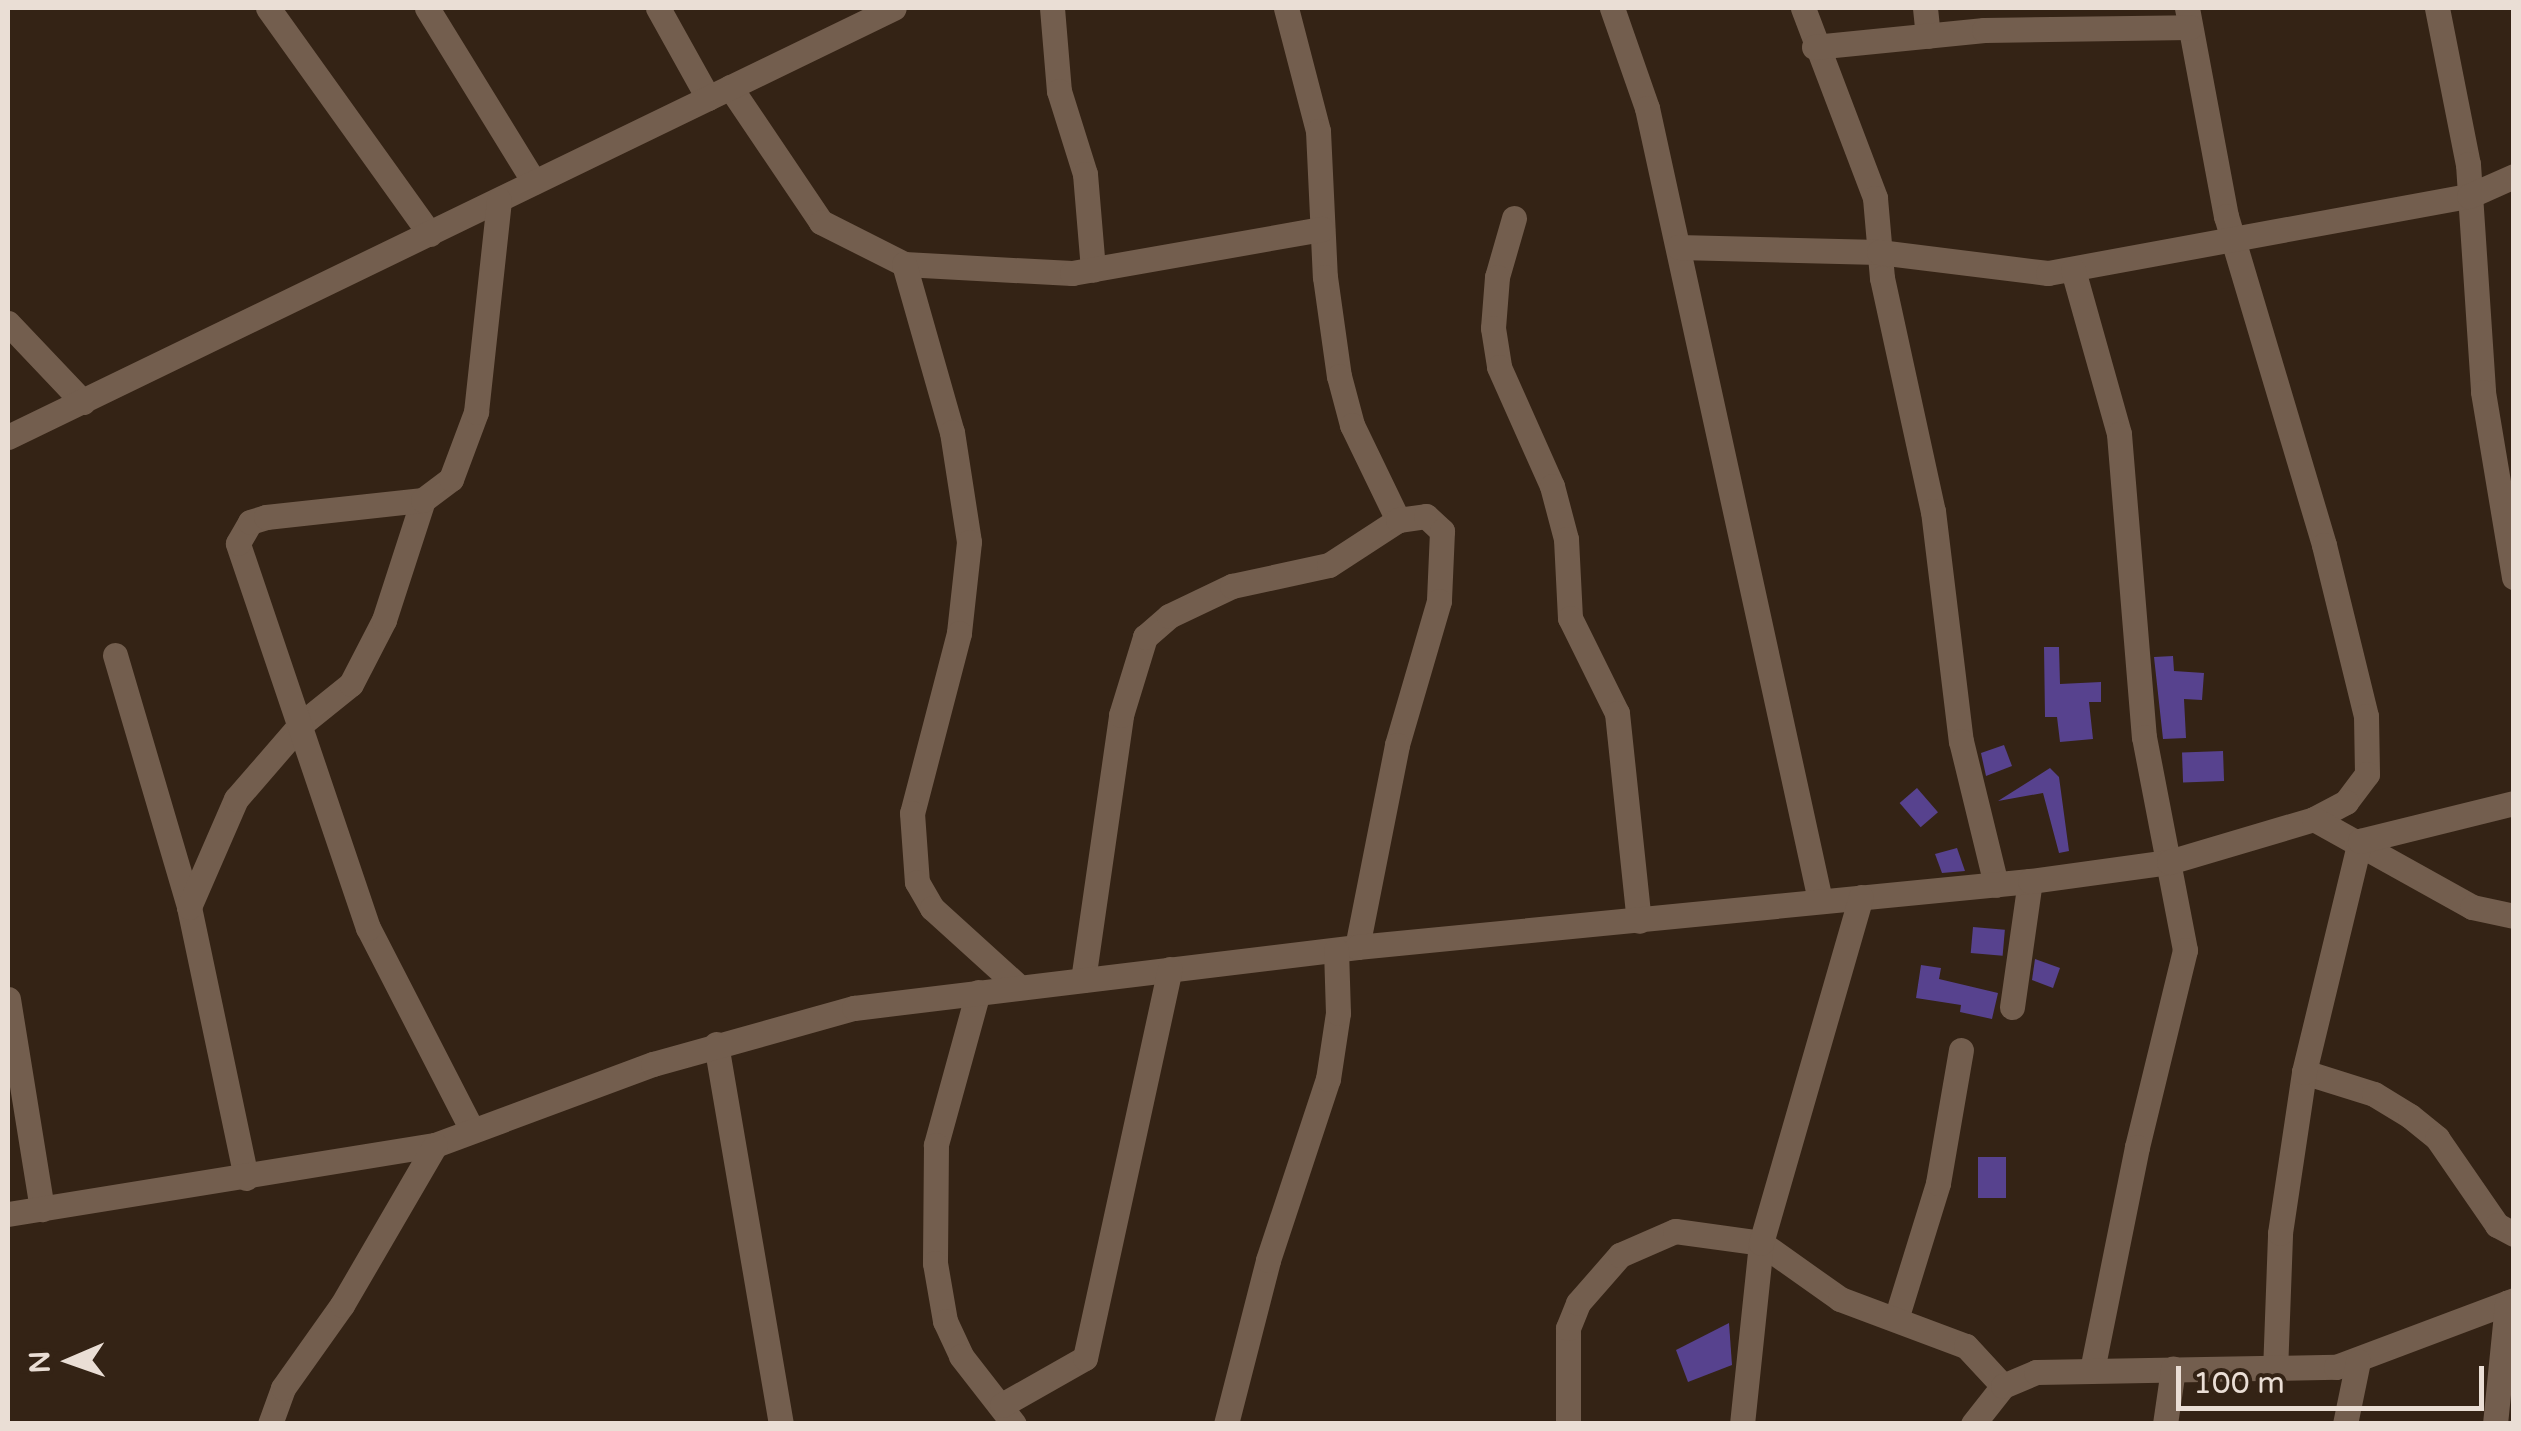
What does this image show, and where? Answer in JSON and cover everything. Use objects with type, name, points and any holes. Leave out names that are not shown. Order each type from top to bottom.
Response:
[{"type":"street","points":[[268,8],[430,234]]},
{"type":"street","points":[[427,8],[534,182]]},
{"type":"street","points":[[658,8],[821,222],[904,264],[967,272],[1093,270],[1322,228]]},
{"type":"street","points":[[8,437],[894,8]]},
{"type":"street","points":[[1052,8],[1059,91],[1085,174],[1093,270]]},
{"type":"street","points":[[1286,8],[1318,131],[1322,228],[1346,403],[1398,520]]},
{"type":"street","points":[[1612,8],[1647,108],[1820,900]]},
{"type":"street","points":[[1802,8],[1875,198],[1879,252],[1933,512],[1958,725],[1996,885]]},
{"type":"street","points":[[1925,8],[1928,36]]},
{"type":"street","points":[[2437,8],[2469,196],[2483,392],[2514,577]]},
{"type":"street","points":[[8,1214],[436,1145],[716,1044],[802,1018],[978,992],[1347,949],[1996,885],[2169,862],[2314,819],[2346,802],[2367,774],[2366,716],[2324,545],[2232,235],[2189,17],[1814,47]]},
{"type":"street","points":[[1678,247],[1879,252],[2026,272],[2073,270],[2232,235],[2469,196],[2514,176]]},
{"type":"street","points":[[472,1130],[368,928],[238,554],[240,530],[266,517],[423,500],[451,480],[476,412],[499,200]]},
{"type":"street","points":[[1514,218],[1497,277],[1493,328],[1499,367],[1552,486],[1566,539],[1570,618],[1617,713],[1639,920]]},
{"type":"street","points":[[904,264],[952,432],[969,542],[959,633],[912,814],[916,882],[932,908],[1019,987]]},
{"type":"street","points":[[2073,270],[2119,434],[2144,737],[2186,950],[2137,1147],[2092,1370]]},
{"type":"street","points":[[8,323],[82,402]]},
{"type":"street","points":[[188,907],[224,818],[300,725],[350,684],[364,661],[423,500]]},
{"type":"street","points":[[1083,980],[1122,714],[1145,637],[1169,616],[1232,586],[1329,565],[1398,520],[1426,516],[1442,531],[1438,601],[1397,745],[1347,949],[1328,1079],[1268,1260],[1226,1424]]},
{"type":"street","points":[[115,655],[188,907],[246,1178]]},
{"type":"street","points":[[2360,841],[2514,803]]},
{"type":"street","points":[[2314,819],[2472,906],[2514,916]]},
{"type":"street","points":[[2276,1372],[2280,1233],[2304,1072],[2360,841]]},
{"type":"street","points":[[2012,1007],[2030,881]]},
{"type":"street","points":[[1742,1424],[1761,1243],[1862,897]]},
{"type":"street","points":[[978,992],[936,1145],[935,1263],[945,1321],[961,1356],[1008,1414],[1085,1358],[1170,970]]},
{"type":"street","points":[[8,999],[42,1209]]},
{"type":"street","points":[[716,1044],[781,1424]]},
{"type":"street","points":[[1896,1319],[1938,1183],[1961,1050]]},
{"type":"street","points":[[2304,1072],[2374,1094],[2410,1116],[2437,1138],[2497,1225],[2514,1234]]},
{"type":"street","points":[[270,1424],[284,1388],[342,1305],[436,1145]]},
{"type":"street","points":[[1568,1424],[1568,1328],[1578,1303],[1620,1255],[1675,1231],[1761,1243],[1840,1298],[1966,1346],[2003,1386]]},
{"type":"street","points":[[1973,1424],[2003,1386],[2036,1372],[2276,1372],[2358,1361],[2408,1336],[2510,1302],[2495,1424]]},
{"type":"street","points":[[2345,1424],[2358,1361]]},
{"type":"street","points":[[2165,1424],[2174,1369]]},
{"type":"building","points":[[2044,647],[2059,647],[2060,684],[2101,682],[2101,702],[2089,702],[2093,739],[2060,742],[2057,717],[2045,717]]},
{"type":"building","points":[[2173,656],[2174,671],[2204,673],[2202,700],[2184,699],[2186,738],[2163,739],[2154,657]]},
{"type":"building","points":[[2004,745],[2012,766],[1986,776],[1981,753]]},
{"type":"building","points":[[2223,751],[2224,781],[2183,782],[2182,752]]},
{"type":"building","points":[[2050,768],[2059,777],[2069,851],[2059,853],[2043,793],[1998,801]]},
{"type":"building","points":[[1917,788],[1938,812],[1921,827],[1900,803]]},
{"type":"building","points":[[1957,848],[1965,871],[1942,873],[1935,854]]},
{"type":"building","points":[[1973,927],[2005,930],[2003,956],[1971,953]]},
{"type":"building","points":[[2035,959],[2060,968],[2053,988],[2032,980]]},
{"type":"building","points":[[1921,965],[1941,968],[1939,979],[1998,993],[1992,1019],[1960,1012],[1961,1005],[1916,998]]},
{"type":"building","points":[[1978,1157],[2006,1157],[2006,1198],[1978,1198]]},
{"type":"building","points":[[1729,1323],[1732,1365],[1688,1382],[1676,1350]]}]
